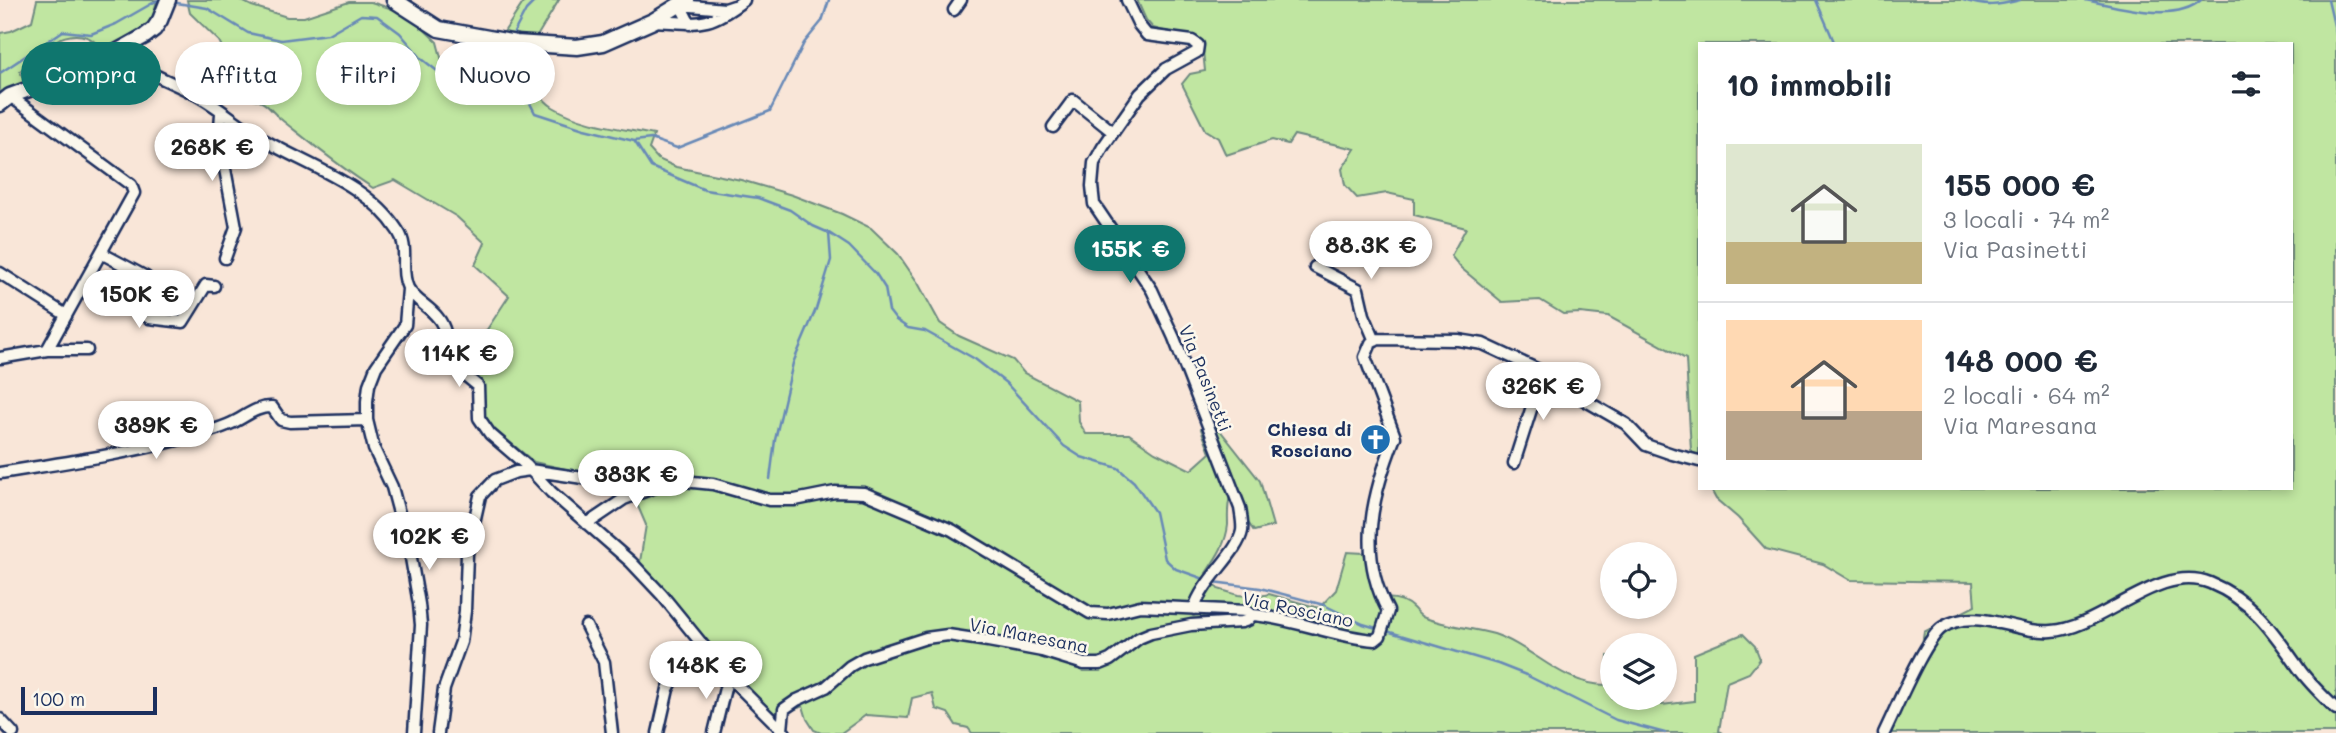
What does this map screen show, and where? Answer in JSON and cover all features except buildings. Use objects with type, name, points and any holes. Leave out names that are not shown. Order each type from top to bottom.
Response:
[{"type":"street","points":[[394,0],[439,29],[516,43],[577,47],[603,43],[653,21],[683,2],[713,4],[725,9],[741,3]]},
{"type":"street","points":[[954,10],[961,0]]},
{"type":"street","name":"Via Pasinetti","points":[[1127,0],[1147,35],[1192,41],[1198,45],[1197,52],[1155,78],[1113,132],[1094,163],[1092,186],[1094,204],[1152,290],[1174,338],[1240,508],[1242,531],[1235,546],[1208,581],[1194,609]]},
{"type":"street","points":[[683,2],[690,24]]},
{"type":"street","points":[[653,21],[690,24],[711,21],[722,17],[741,3]]},
{"type":"street","points":[[133,42],[154,29],[167,5]]},
{"type":"street","points":[[161,78],[193,93],[262,140],[353,188],[380,209],[399,232],[404,245],[404,278],[408,289],[405,325],[376,367],[369,385],[367,420],[374,449],[392,486],[400,514],[419,604],[421,625],[414,733]]},
{"type":"street","points":[[5,100],[131,185],[134,193],[47,350]]},
{"type":"street","points":[[1053,127],[1073,100],[1113,132]]},
{"type":"street","points":[[221,113],[225,169],[236,227],[225,258]]},
{"type":"street","points":[[101,253],[146,277],[150,286],[141,304],[141,313],[149,318],[183,322],[206,285],[214,286]]},
{"type":"street","points":[[1315,267],[1358,289],[1364,316],[1375,341],[1430,339],[1483,344],[1543,372],[1548,379],[1626,424],[1646,445],[1698,461]]},
{"type":"street","points":[[0,273],[66,315]]},
{"type":"street","name":"Via Maresana","points":[[408,289],[437,316],[445,330],[450,363],[478,386],[480,418],[490,434],[631,562],[662,595],[728,676],[783,732]]},
{"type":"street","name":"Via Rosciano","points":[[530,470],[583,478],[673,480],[713,484],[769,500],[795,500],[835,492],[864,493],[952,530],[1090,613],[1108,614],[1140,606],[1247,611],[1252,615],[1375,640],[1380,636],[1388,611],[1376,589],[1370,550],[1372,511],[1395,437],[1364,356],[1375,341]]},
{"type":"street","points":[[0,358],[47,350],[87,350]]},
{"type":"street","points":[[1514,463],[1543,372]]},
{"type":"street","points":[[0,473],[108,456],[181,439],[231,424],[265,407],[272,407],[281,420],[290,422],[367,420]]},
{"type":"street","points":[[438,733],[444,689],[461,642],[467,554],[480,496],[495,480],[530,470]]},
{"type":"street","points":[[587,524],[624,499],[673,480]]},
{"type":"street","points":[[1884,733],[1924,652],[1942,627],[1975,620],[2032,630],[2068,628],[2138,594],[2179,579],[2210,583],[2259,615],[2301,672],[2336,709]]},
{"type":"street","name":"Via Maresana","points":[[783,732],[783,709],[826,687],[864,657],[926,638],[948,635],[1042,652],[1084,664],[1100,664],[1110,660],[1139,638],[1152,633],[1191,625],[1242,622],[1252,615]]},
{"type":"street","points":[[586,626],[604,662],[612,733]]},
{"type":"street","points":[[658,733],[667,689],[673,680],[707,649]]},
{"type":"street","points":[[714,733],[728,676]]},
{"type":"street","points":[[0,719],[13,733]]},
{"type":"green space","points":[[37,0],[157,0],[152,21],[119,42],[94,42],[77,35],[53,42],[21,42],[21,85],[0,94],[0,33],[32,21]]},
{"type":"green space","points":[[187,0],[240,0],[287,17],[304,17],[349,2],[371,2],[408,14],[437,42],[435,105],[551,105],[577,118],[654,135],[649,149],[658,159],[676,167],[741,180],[792,195],[871,228],[898,254],[940,323],[959,336],[1013,360],[1024,373],[1078,401],[1079,422],[1086,434],[1129,434],[1155,452],[1191,470],[1210,453],[1201,429],[1215,424],[1260,481],[1273,526],[1254,531],[1230,497],[1225,538],[1206,573],[1218,589],[1256,597],[1269,594],[1319,608],[1336,590],[1347,552],[1364,553],[1378,599],[1401,601],[1423,617],[1494,634],[1576,679],[1600,684],[1600,710],[1677,710],[1677,703],[1694,701],[1694,654],[1743,634],[1755,646],[1760,659],[1749,673],[1727,682],[1719,731],[1723,733],[972,733],[968,728],[956,725],[948,713],[936,709],[932,693],[912,698],[908,718],[866,715],[841,733],[821,733],[814,730],[803,706],[778,716],[724,663],[639,568],[646,525],[634,497],[608,474],[570,470],[534,462],[473,412],[474,386],[465,363],[509,296],[475,265],[485,243],[457,217],[395,180],[373,188],[316,147],[265,105],[302,105],[302,42],[220,42],[190,13]]},
{"type":"green space","points":[[525,0],[559,0],[536,38],[504,32]]},
{"type":"green space","points":[[1137,0],[2336,0],[2336,733],[1879,733],[1921,651],[1924,632],[1975,606],[1973,582],[1850,580],[1823,564],[1766,549],[1738,518],[1716,499],[1711,490],[2293,490],[2293,42],[1698,42],[1698,465],[1691,450],[1686,359],[1608,316],[1563,314],[1540,300],[1502,302],[1461,268],[1451,256],[1466,228],[1414,215],[1414,199],[1387,193],[1357,198],[1345,185],[1342,169],[1355,149],[1294,135],[1288,144],[1272,140],[1226,155],[1218,138],[1205,130],[1182,84],[1190,74],[1205,71],[1202,41],[1153,28],[1146,20]]},
{"type":"waterway","points":[[0,73],[63,31],[91,34],[116,24],[158,0]]},
{"type":"waterway","points":[[511,38],[526,10],[536,0]]},
{"type":"waterway","points":[[171,2],[207,8],[248,33],[281,40],[328,34],[361,15],[377,16],[400,33],[422,59],[441,74],[461,81],[477,79],[495,66],[512,68],[535,113],[584,129],[634,141],[651,139],[677,148],[770,111],[804,43],[822,21],[829,0]]},
{"type":"waterway","points":[[1816,0],[1834,42]]},
{"type":"waterway","points":[[1963,0],[1992,5],[2020,0]]},
{"type":"waterway","points":[[2085,0],[2161,12],[2190,7],[2201,0]]},
{"type":"waterway","points":[[2328,0],[2336,34]]},
{"type":"waterway","points":[[635,142],[651,167],[705,190],[758,198],[790,210],[829,233],[831,260],[816,309],[793,363],[775,440],[770,479]]},
{"type":"waterway","points":[[829,233],[849,246],[876,274],[885,288],[889,311],[896,320],[908,328],[925,331],[975,359],[1006,383],[1064,446],[1081,457],[1118,468],[1134,482],[1155,512],[1165,559],[1176,569],[1207,580]]},
{"type":"waterway","points":[[1213,582],[1260,588],[1324,605],[1363,624],[1498,664],[1616,720],[1665,733]]},
{"type":"place","name":"Chiesa di Rosciano","points":[[1375,439]]}]
